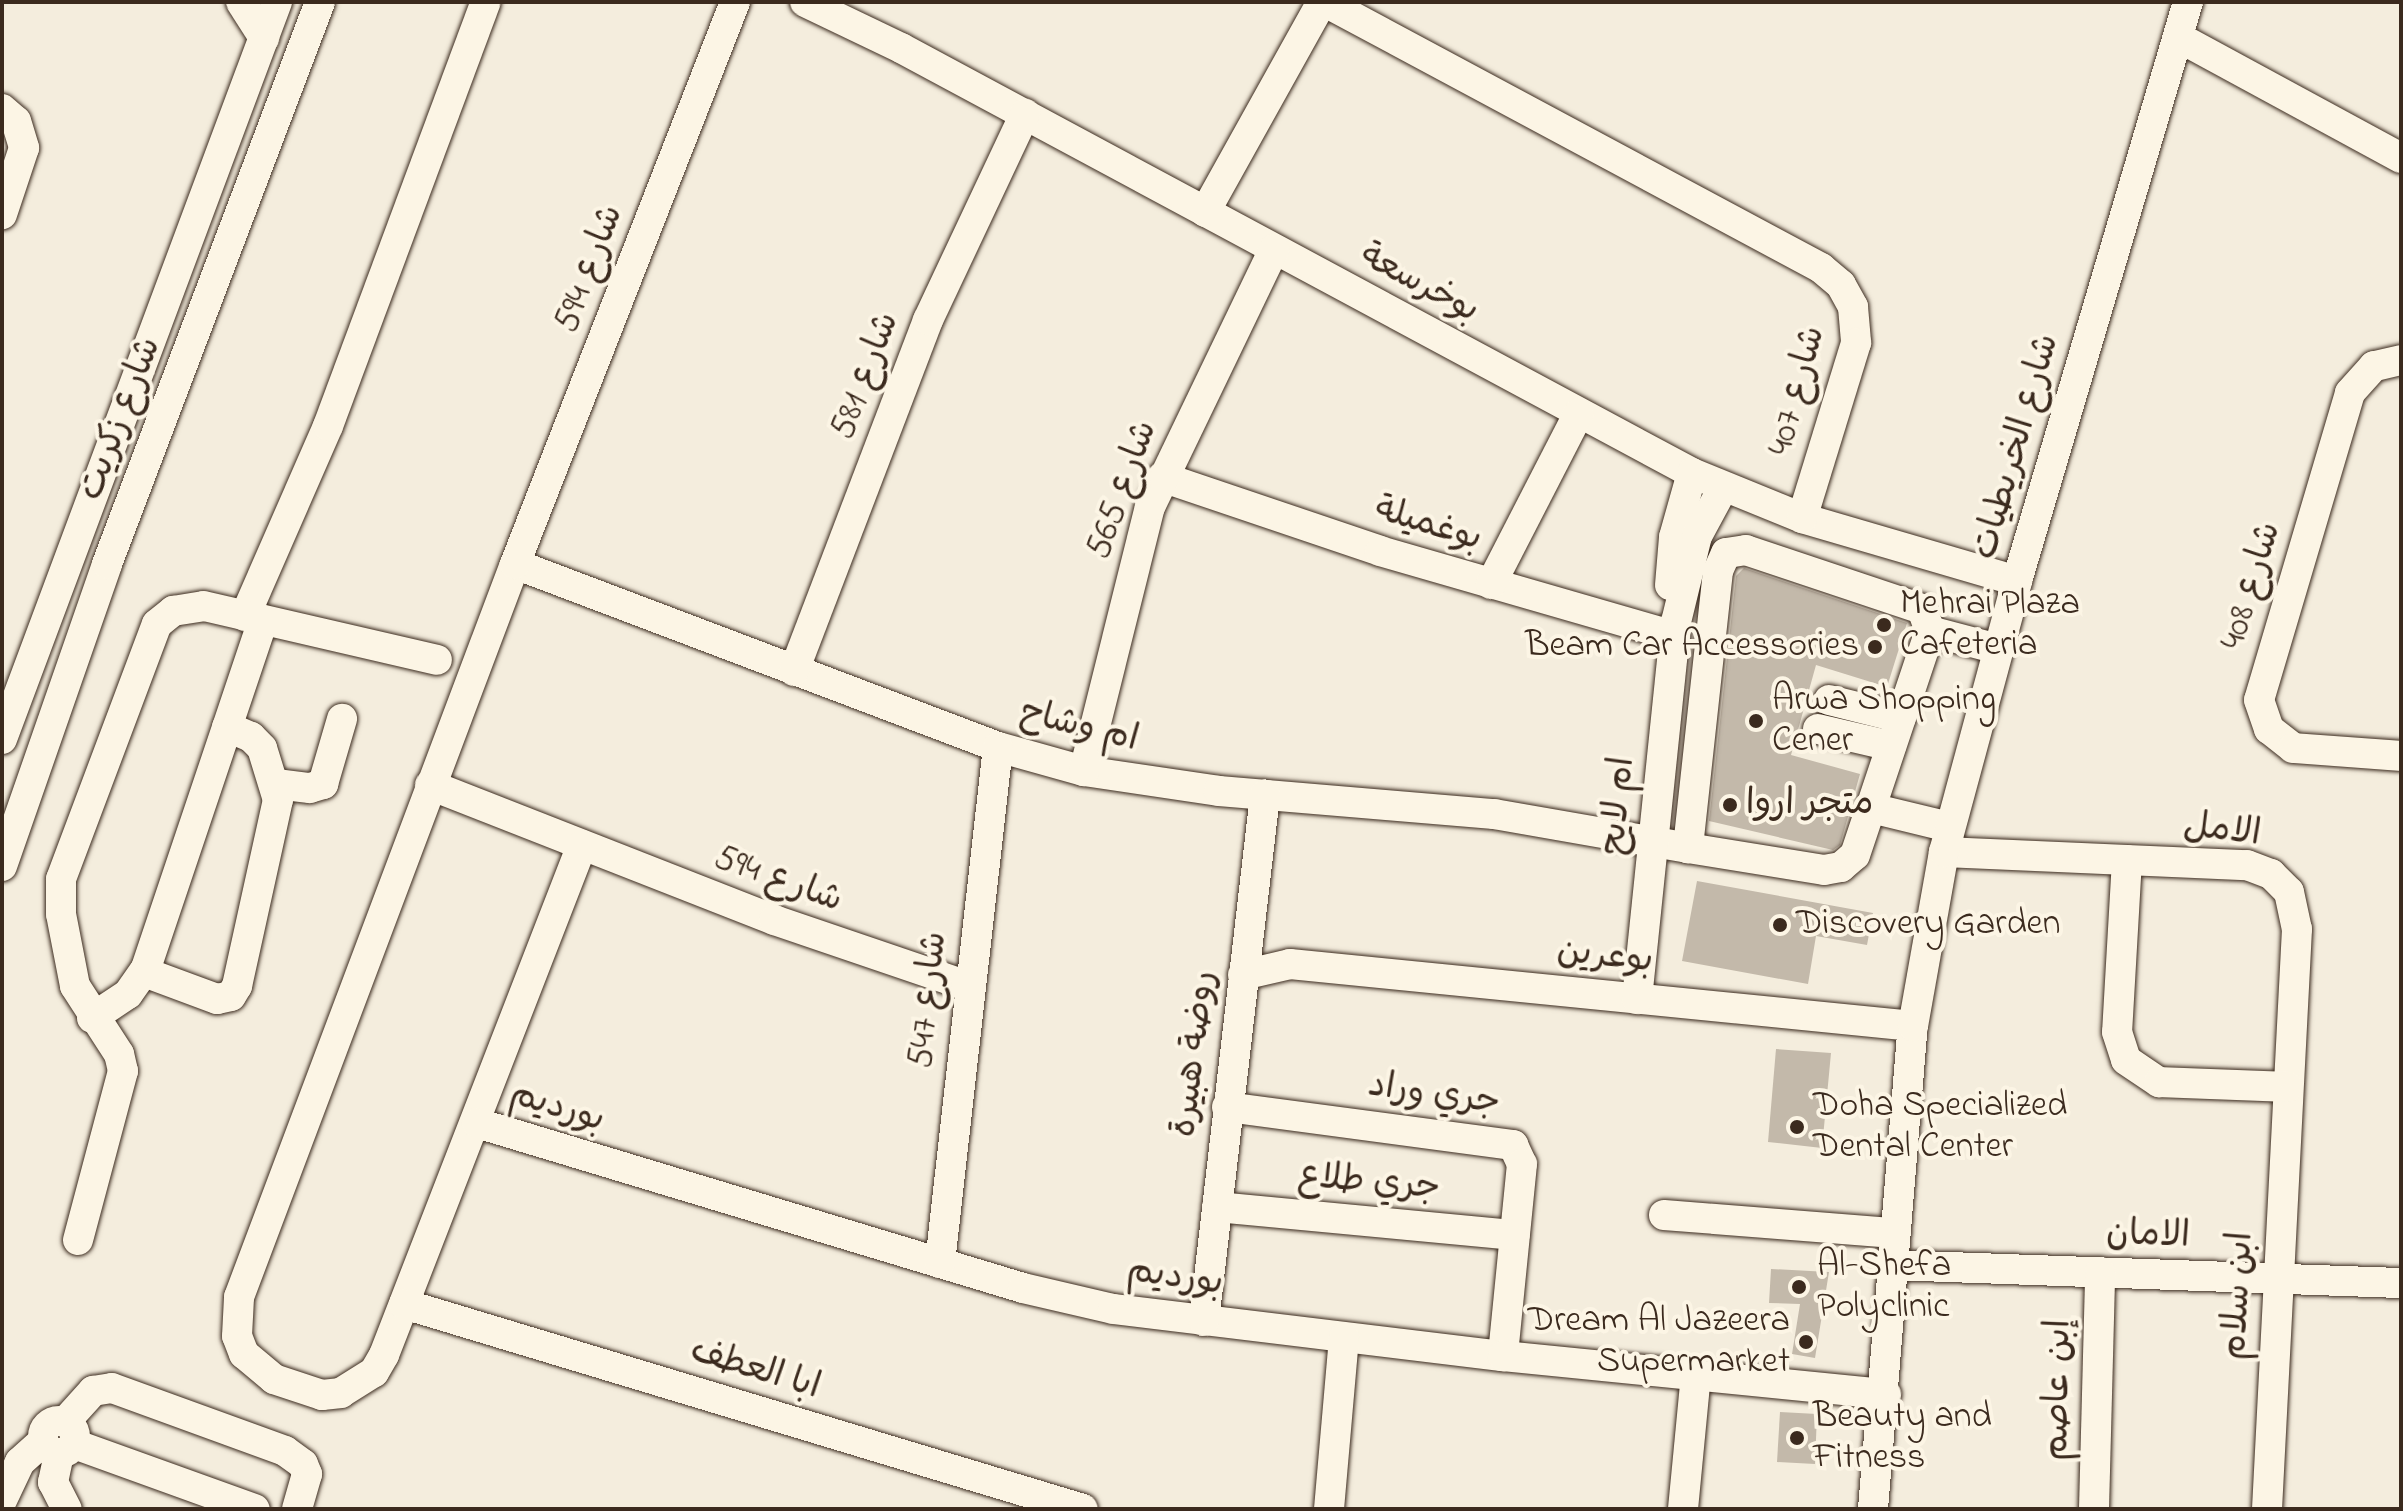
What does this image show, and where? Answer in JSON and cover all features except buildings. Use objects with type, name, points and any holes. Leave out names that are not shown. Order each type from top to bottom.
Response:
[{"type":"street","points":[[241,2],[264,38]]},
{"type":"street","name":"شارع زكريت","points":[[2,739],[277,2]]},
{"type":"street","name":"شارع زكريت","points":[[2,866],[107,564],[320,2]]},
{"type":"street","points":[[92,1018],[128,994],[144,972],[227,727],[254,618],[486,2]]},
{"type":"street","name":"شارع 594","points":[[582,845],[477,1123],[374,1372],[341,1393],[322,1395],[274,1379],[244,1354],[237,1336],[239,1297],[430,785],[735,2]]},
{"type":"street","name":"بوخرسعة","points":[[805,2],[1025,114],[1723,488],[1870,541],[2017,581]]},
{"type":"street","points":[[1205,212],[1324,2]]},
{"type":"street","name":"شارع 407","points":[[1324,2],[1821,268],[1841,285],[1853,307],[1856,343],[1802,518]]},
{"type":"street","name":"شارع الخريطيات","points":[[1873,1509],[1886,1394],[1894,1233],[1913,1026],[1946,840],[2017,581],[2188,2]]},
{"type":"street","points":[[2178,37],[2401,158]]},
{"type":"street","points":[[2,109],[16,121],[24,148],[2,214]]},
{"type":"street","name":"شارع 581","points":[[794,671],[928,320],[1025,114]]},
{"type":"street","name":"شارع 565","points":[[1084,771],[1141,536],[1162,477],[1274,249]]},
{"type":"street","name":"شارع 408","points":[[2401,360],[2374,366],[2350,393],[2259,700],[2269,729],[2293,748],[2401,756]]},
{"type":"street","points":[[1491,584],[1579,413]]},
{"type":"street","name":"ام لايح","points":[[1676,629],[1670,600],[1671,553],[1692,473]]},
{"type":"street","name":"بوغميلة","points":[[1162,477],[1491,584],[1676,629]]},
{"type":"street","name":"ام لايح","points":[[1637,999],[1676,629],[1697,536],[1723,488]]},
{"type":"street","points":[[1855,585],[1870,541]]},
{"type":"street","points":[[1688,848],[1721,558],[1732,550],[1746,550],[1922,609],[1930,631],[1998,649]]},
{"type":"street","name":"ام وشاح","points":[[515,564],[998,747],[1084,771],[1265,795],[1464,810],[1833,870],[1855,855],[1930,631]]},
{"type":"street","points":[[78,1240],[123,1071],[119,1054],[92,1018],[75,986],[61,914],[61,879],[70,845],[157,624],[173,611],[193,605],[437,660]]},
{"type":"street","points":[[1829,700],[1896,732]]},
{"type":"street","points":[[276,784],[310,788],[323,784],[342,719]]},
{"type":"street","points":[[144,972],[217,999],[235,992],[277,815],[276,784],[257,741],[227,727]]},
{"type":"street","points":[[1818,729],[1896,732]]},
{"type":"street","name":"شارع 547","points":[[940,1263],[968,986],[998,747]]},
{"type":"street","name":"شارع 594","points":[[430,785],[774,920],[968,986]]},
{"type":"street","name":"روضة هبيرة","points":[[1204,1321],[1265,795]]},
{"type":"street","name":"الامل","points":[[1871,808],[1946,840],[2127,860],[2247,865],[2271,874],[2289,892],[2297,929],[2288,1087]]},
{"type":"street","points":[[2127,860],[2117,1032],[2126,1060],[2159,1082],[2288,1087]]},
{"type":"street","name":"بوعرين","points":[[1246,943],[1290,964]]},
{"type":"street","name":"بوعرين","points":[[1243,975],[1290,964],[1913,1026]]},
{"type":"street","name":"ابن سلام","points":[[2267,1509],[2288,1087]]},
{"type":"street","name":"جري وراد","points":[[1227,1107],[1507,1141],[1518,1150],[1522,1164],[1503,1356]]},
{"type":"street","name":"بورديم","points":[[477,1123],[1068,1299],[1204,1321],[1344,1338],[1886,1394]]},
{"type":"street","name":"جري طلاع","points":[[1217,1207],[1515,1235]]},
{"type":"street","points":[[1664,1215],[1894,1233]]},
{"type":"street","name":"الامان","points":[[1892,1265],[2401,1283]]},
{"type":"street","name":"إبن عاصم","points":[[2094,1509],[2100,1272]]},
{"type":"street","name":"ابا العطف","points":[[404,1304],[1083,1509]]},
{"type":"street","points":[[1329,1509],[1344,1338]]},
{"type":"street","points":[[1683,1509],[1696,1375]]},
{"type":"street","points":[[67,1509],[53,1482],[60,1440],[93,1391],[112,1388],[285,1451],[303,1464],[307,1474],[297,1509]]},
{"type":"street","name":"شارع الخريطيات","points":[[1886,1394],[1889,1509]]},
{"type":"street","points":[[2,1500],[20,1462],[60,1440],[255,1509]]},
{"type":"place","name":"Mehrai Plaza Cafeteria","points":[[1884,625]]},
{"type":"place","name":"Beam Car Accessories","points":[[1875,647]]},
{"type":"place","name":"Arwa Shopping Cener","points":[[1756,721]]},
{"type":"place","name":"متجر اروا","points":[[1730,805]]},
{"type":"place","name":"Discovery Garden","points":[[1780,925]]},
{"type":"place","name":"Doha Specialized Dental Center","points":[[1797,1127]]},
{"type":"place","name":"Al-Shefa Polyclinic","points":[[1799,1287]]},
{"type":"place","name":"Dream Al Jazeera Supermarket","points":[[1806,1342]]},
{"type":"place","name":"Beauty and Fitness","points":[[1797,1438]]}]
